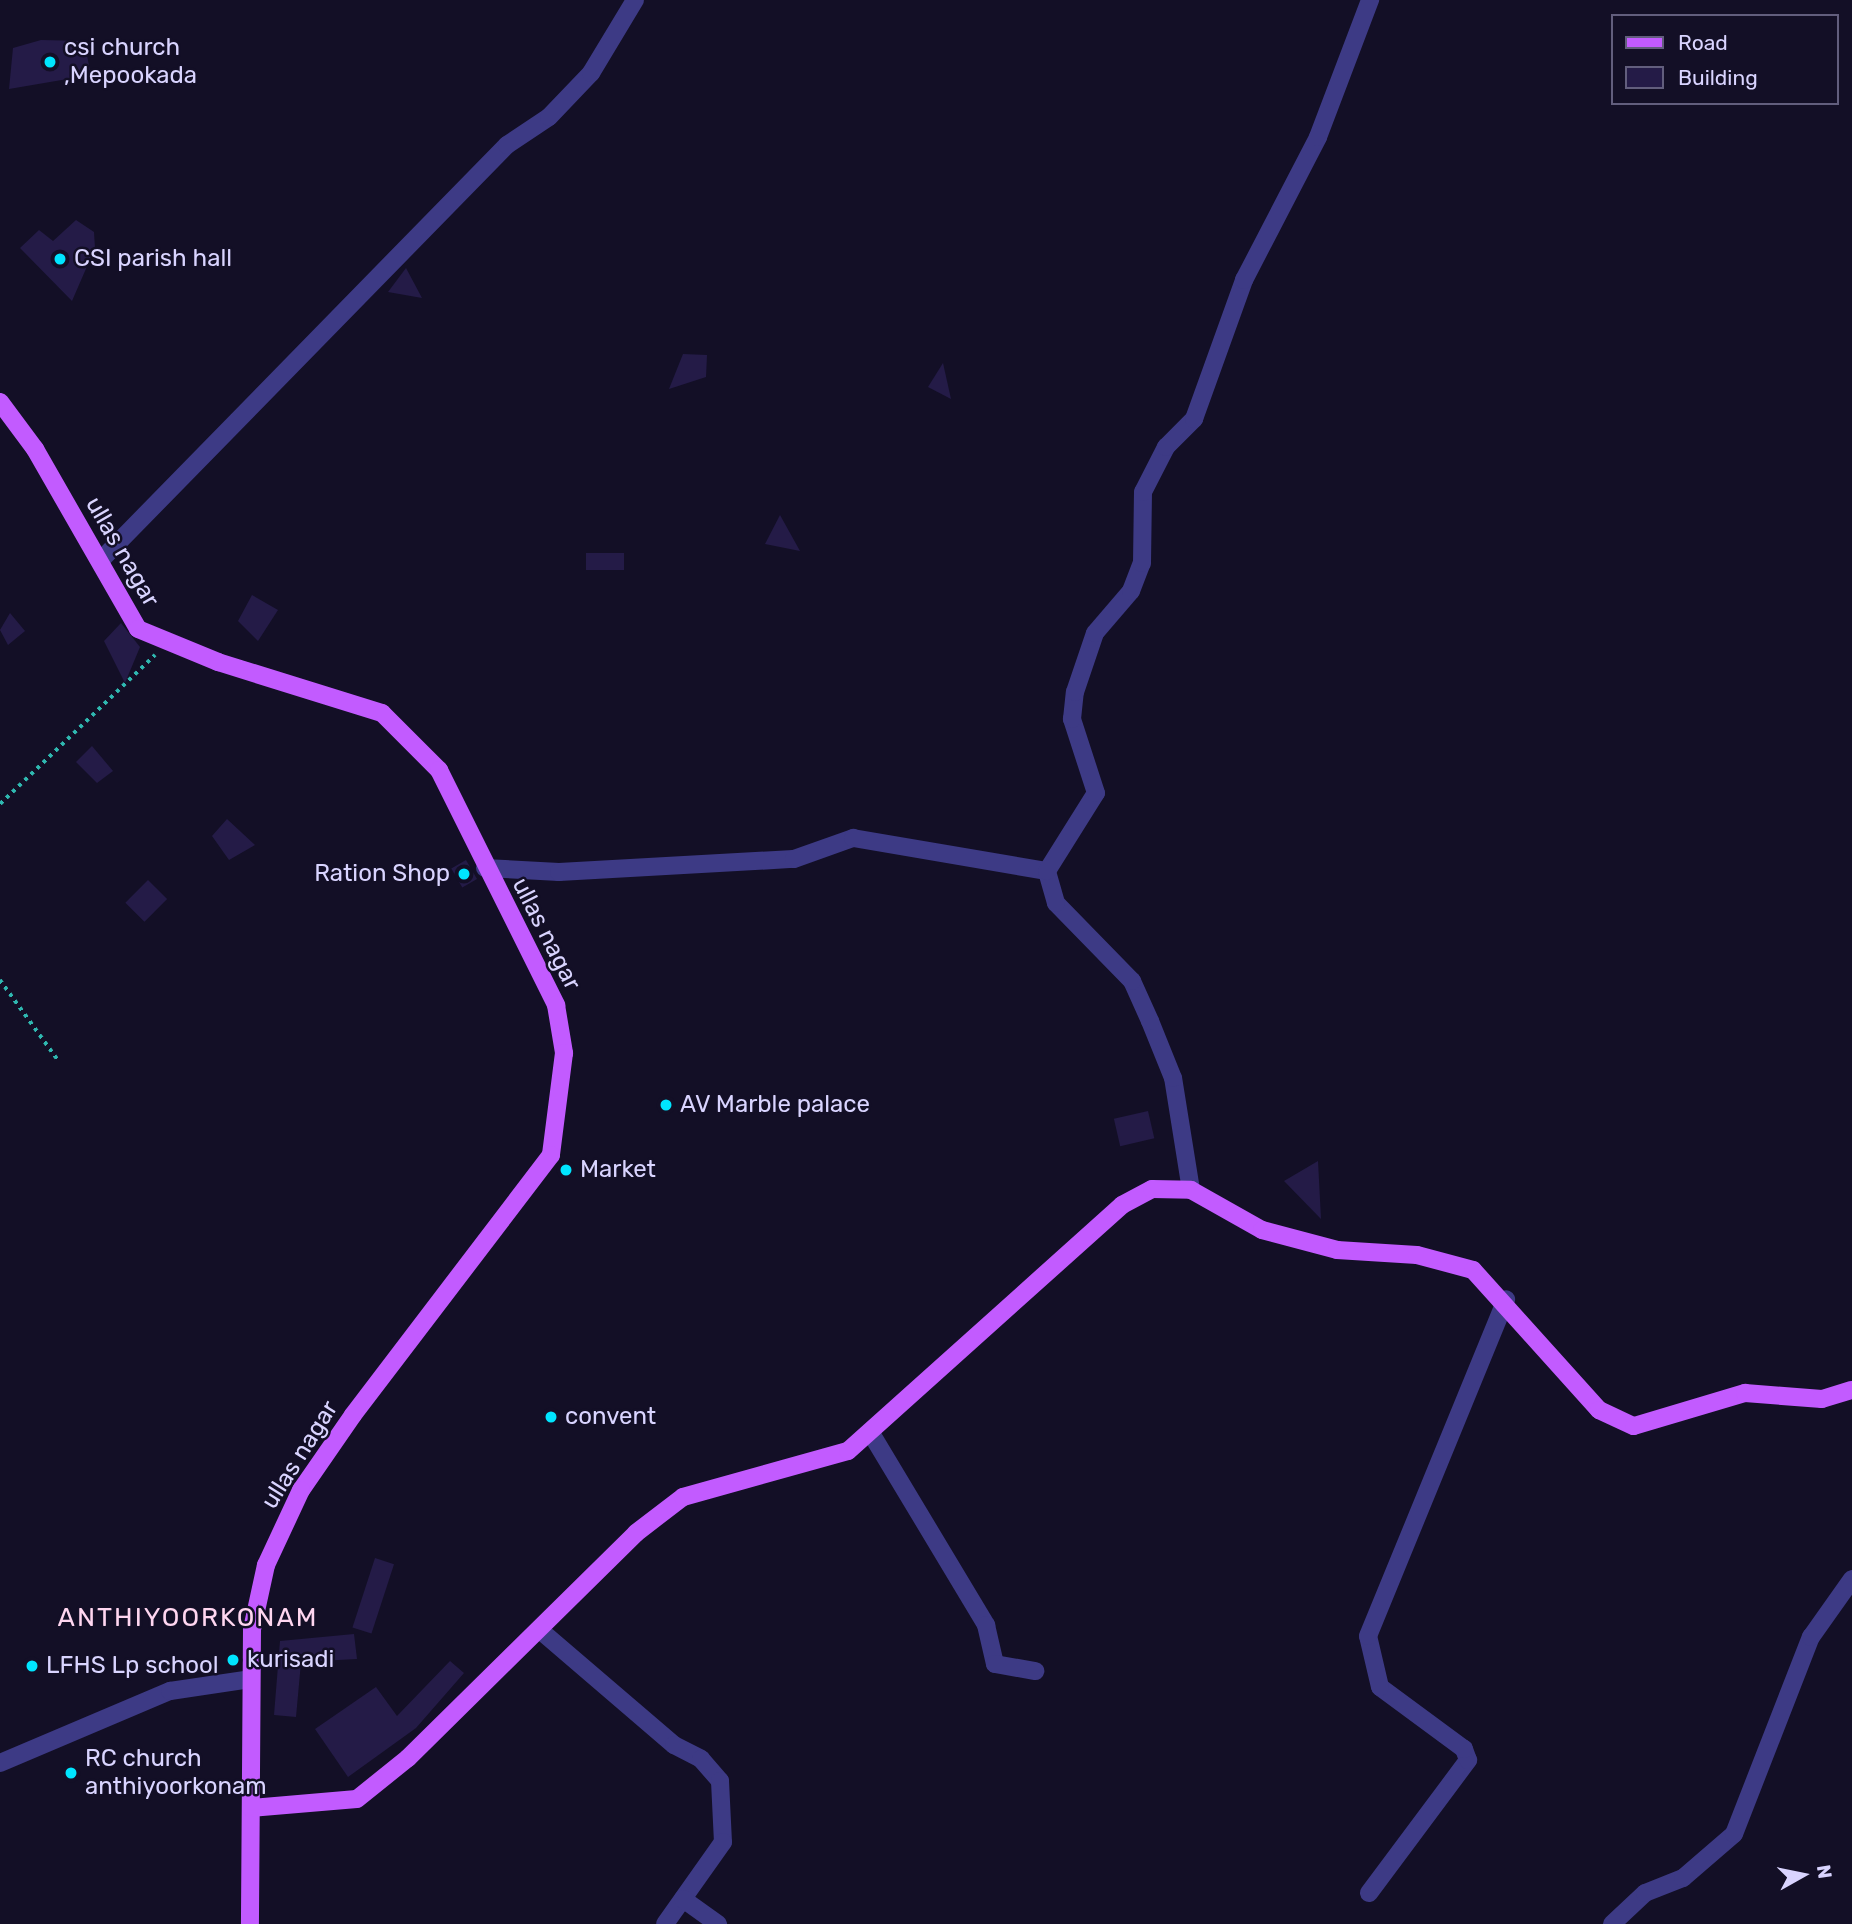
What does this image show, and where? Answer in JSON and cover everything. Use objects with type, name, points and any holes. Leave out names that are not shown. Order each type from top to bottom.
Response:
[{"type":"main road","name":"ullas nagar","points":[[0,402],[100,561],[138,629],[218,662],[382,713],[439,770],[485,868],[556,1005],[564,1053],[551,1156],[419,1320],[301,1490],[266,1565],[252,1629],[250,1924]]},
{"type":"main road","points":[[251,1808],[357,1799],[541,1631],[636,1533],[683,1497],[848,1451],[872,1434],[1122,1205],[1152,1189],[1191,1190],[1262,1230],[1337,1250],[1417,1255],[1473,1270],[1506,1299],[1599,1410],[1634,1426],[1745,1393],[1822,1399],[1852,1390]]},
{"type":"street","points":[[100,561],[468,183],[507,145],[549,117],[591,73],[635,0]]},
{"type":"street","points":[[1191,1190],[1173,1078],[1132,981],[1056,903],[1047,871],[1096,793],[1072,719],[1075,692],[1096,633],[1131,591],[1142,563],[1143,492],[1166,447],[1194,419],[1244,280],[1318,138],[1370,0]]},
{"type":"street","points":[[485,868],[559,872],[794,859],[853,838],[1047,871]]},
{"type":"street","points":[[1369,1893],[1468,1760],[1464,1749],[1380,1687],[1368,1636],[1506,1299]]},
{"type":"street","points":[[872,1434],[986,1625],[995,1664],[1035,1671]]},
{"type":"street","points":[[1612,1924],[1645,1893],[1683,1878],[1734,1834],[1811,1637],[1852,1578]]},
{"type":"street","points":[[541,1631],[674,1745],[701,1759],[720,1782],[723,1842],[665,1924]]},
{"type":"street","points":[[0,1763],[170,1691],[250,1679]]},
{"type":"street","points":[[683,1899],[718,1924]]},
{"type":"path","points":[[0,804],[159,651]]},
{"type":"path","points":[[0,980],[58,1060]]},
{"type":"building","name":"csi church ,Mepookada","points":[[41,40],[84,41],[91,75],[9,89],[13,48]]},
{"type":"building","name":"CSI parish hall","points":[[76,220],[94,232],[95,248],[72,301],[20,248],[39,230],[53,241]]},
{"type":"building","points":[[406,268],[422,298],[388,292]]},
{"type":"building","points":[[683,354],[707,355],[706,377],[669,389]]},
{"type":"building","points":[[943,363],[951,399],[928,387]]},
{"type":"building","points":[[780,515],[800,551],[765,544]]},
{"type":"building","points":[[586,553],[624,553],[624,570],[586,570]]},
{"type":"building","points":[[252,595],[278,610],[258,641],[238,621]]},
{"type":"building","points":[[10,613],[25,631],[8,645],[0,630]]},
{"type":"building","points":[[121,623],[140,647],[125,683],[104,641]]},
{"type":"building","points":[[92,746],[113,771],[97,783],[76,762]]},
{"type":"building","points":[[227,819],[255,845],[229,860],[212,836]]},
{"type":"building","name":"Ration Shop","points":[[466,860],[477,879],[462,888],[451,868]]},
{"type":"building","points":[[148,880],[167,899],[144,922],[125,903]]},
{"type":"building","points":[[1148,1111],[1154,1138],[1120,1146],[1114,1119]]},
{"type":"building","points":[[1318,1161],[1321,1219],[1284,1181]]},
{"type":"building","points":[[375,1558],[394,1564],[371,1634],[352,1627]]},
{"type":"building","points":[[354,1634],[357,1659],[301,1662],[296,1717],[274,1715],[280,1641]]},
{"type":"building","points":[[450,1661],[464,1673],[416,1728],[348,1777],[315,1729],[376,1687],[397,1716]]},
{"type":"place","name":"csi church ,Mepookada","points":[[50,62]]},
{"type":"place","name":"CSI parish hall","points":[[60,259]]},
{"type":"place","name":"Ration Shop","points":[[464,874]]},
{"type":"place","name":"AV Marble palace","points":[[666,1105]]},
{"type":"place","name":"Market","points":[[566,1170]]},
{"type":"place","name":"convent","points":[[551,1417]]},
{"type":"place","name":"kurisadi","points":[[233,1660]]},
{"type":"place","name":"LFHS Lp school","points":[[32,1666]]},
{"type":"place","name":"RC church anthiyoorkonam","points":[[71,1773]]},
{"type":"district","name":"ANTHIYOORKONAM","points":[[188,1618]]}]
